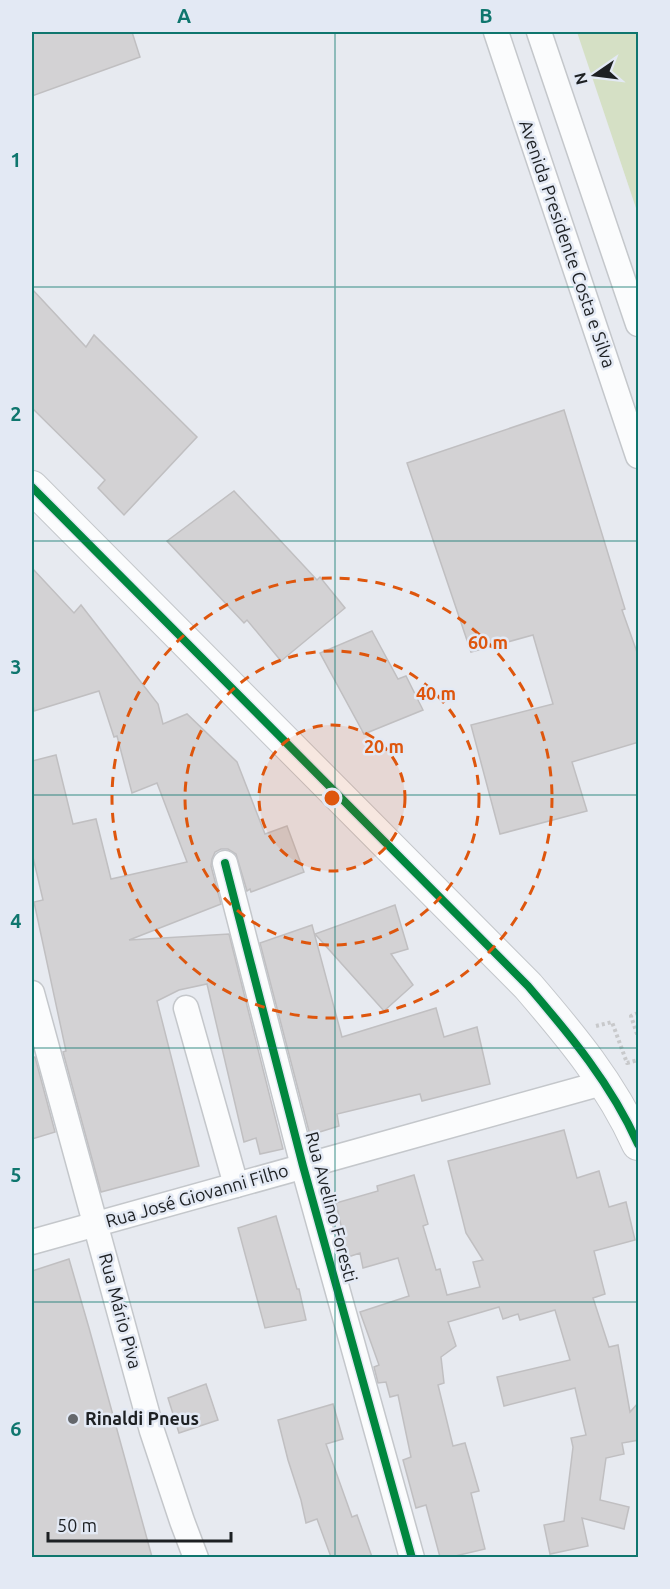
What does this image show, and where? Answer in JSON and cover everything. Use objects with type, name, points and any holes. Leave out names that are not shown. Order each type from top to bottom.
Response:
[{"type":"main road","points":[[32,487],[528,986],[606,1082],[639,1144]]},
{"type":"street","name":"Avenida Presidente Costa e Silva","points":[[496,32],[634,429],[639,456]]},
{"type":"street","points":[[540,32],[639,324]]},
{"type":"street","name":"Rua Avelino Foresti","points":[[225,863],[303,1166],[412,1557]]},
{"type":"street","name":"Rua Mário Piva","points":[[32,993],[152,1431],[196,1557]]},
{"type":"street","points":[[186,1008],[236,1185]]},
{"type":"street","name":"Rua José Giovanni Filho","points":[[32,1242],[606,1082]]},
{"type":"path","points":[[639,1013],[631,1016],[639,1037]]},
{"type":"green space","points":[[577,32],[638,32],[638,214]]},
{"type":"building","points":[[32,32],[132,32],[140,57],[32,96]]},
{"type":"building","points":[[32,289],[86,347],[94,335],[197,437],[124,515],[98,488],[105,480],[32,408]]},
{"type":"building","points":[[564,410],[625,609],[622,610],[639,658],[639,742],[572,762],[587,811],[500,834],[471,725],[553,704],[533,635],[471,652],[407,463]]},
{"type":"building","points":[[234,491],[317,580],[320,577],[345,608],[281,661],[247,620],[244,623],[167,541]]},
{"type":"building","points":[[32,568],[74,613],[81,605],[158,704],[163,724],[187,714],[237,762],[265,834],[287,826],[304,872],[251,892],[250,889],[247,891],[236,854],[228,849],[221,849],[215,852],[211,866],[221,904],[129,940],[229,934],[283,1149],[260,1154],[256,1138],[244,1142],[207,984],[179,990],[157,1001],[199,1166],[101,1192],[63,1052],[66,1051],[34,902],[43,900],[32,853],[32,761],[56,755],[73,824],[96,819],[111,879],[187,862],[157,783],[132,793],[117,736],[114,737],[99,691],[34,711],[32,700]]},
{"type":"building","points":[[372,631],[398,679],[406,676],[423,710],[364,734],[320,653]]},
{"type":"building","points":[[395,905],[408,949],[391,954],[413,985],[384,1011],[315,934]]},
{"type":"building","points":[[312,925],[342,1037],[436,1008],[444,1037],[477,1027],[490,1084],[422,1101],[420,1094],[337,1114],[339,1126],[310,1135],[260,943]]},
{"type":"building","points":[[35,1057],[55,1132],[32,1139],[32,1058]]},
{"type":"building","points":[[564,1130],[577,1178],[599,1171],[609,1207],[626,1202],[635,1240],[594,1251],[605,1294],[593,1298],[609,1347],[618,1345],[630,1412],[639,1402],[639,1440],[622,1443],[624,1454],[606,1458],[600,1500],[629,1507],[624,1529],[582,1518],[588,1546],[550,1554],[544,1525],[564,1521],[573,1447],[571,1438],[586,1435],[575,1388],[504,1406],[497,1377],[570,1360],[555,1310],[520,1320],[518,1314],[503,1319],[499,1307],[448,1322],[456,1346],[441,1357],[444,1383],[438,1385],[453,1446],[465,1443],[479,1491],[471,1493],[485,1549],[451,1557],[440,1557],[426,1505],[416,1508],[403,1460],[411,1457],[398,1395],[390,1397],[386,1382],[378,1383],[374,1367],[379,1365],[360,1312],[409,1296],[398,1258],[363,1268],[360,1253],[348,1257],[336,1203],[378,1191],[377,1186],[414,1175],[428,1224],[423,1226],[436,1270],[440,1269],[447,1295],[480,1287],[473,1262],[483,1260],[466,1233],[448,1161]]},
{"type":"building","points":[[276,1216],[297,1289],[299,1289],[306,1320],[265,1328],[238,1228]]},
{"type":"building","name":"Rinaldi Pneus","points":[[69,1259],[152,1557],[32,1557],[32,1271]]},
{"type":"building","points":[[206,1384],[218,1420],[179,1433],[168,1398]]},
{"type":"building","points":[[333,1404],[343,1439],[326,1444],[352,1517],[357,1515],[372,1557],[331,1557],[317,1519],[306,1523],[288,1460],[278,1420]]},
{"type":"cycle path","points":[[32,487],[528,986],[575,1042],[603,1081],[638,1144]]},
{"type":"cycle path","points":[[225,863],[303,1166],[412,1558]]},
{"type":"place","name":"Rinaldi Pneus","points":[[73,1419]]}]
